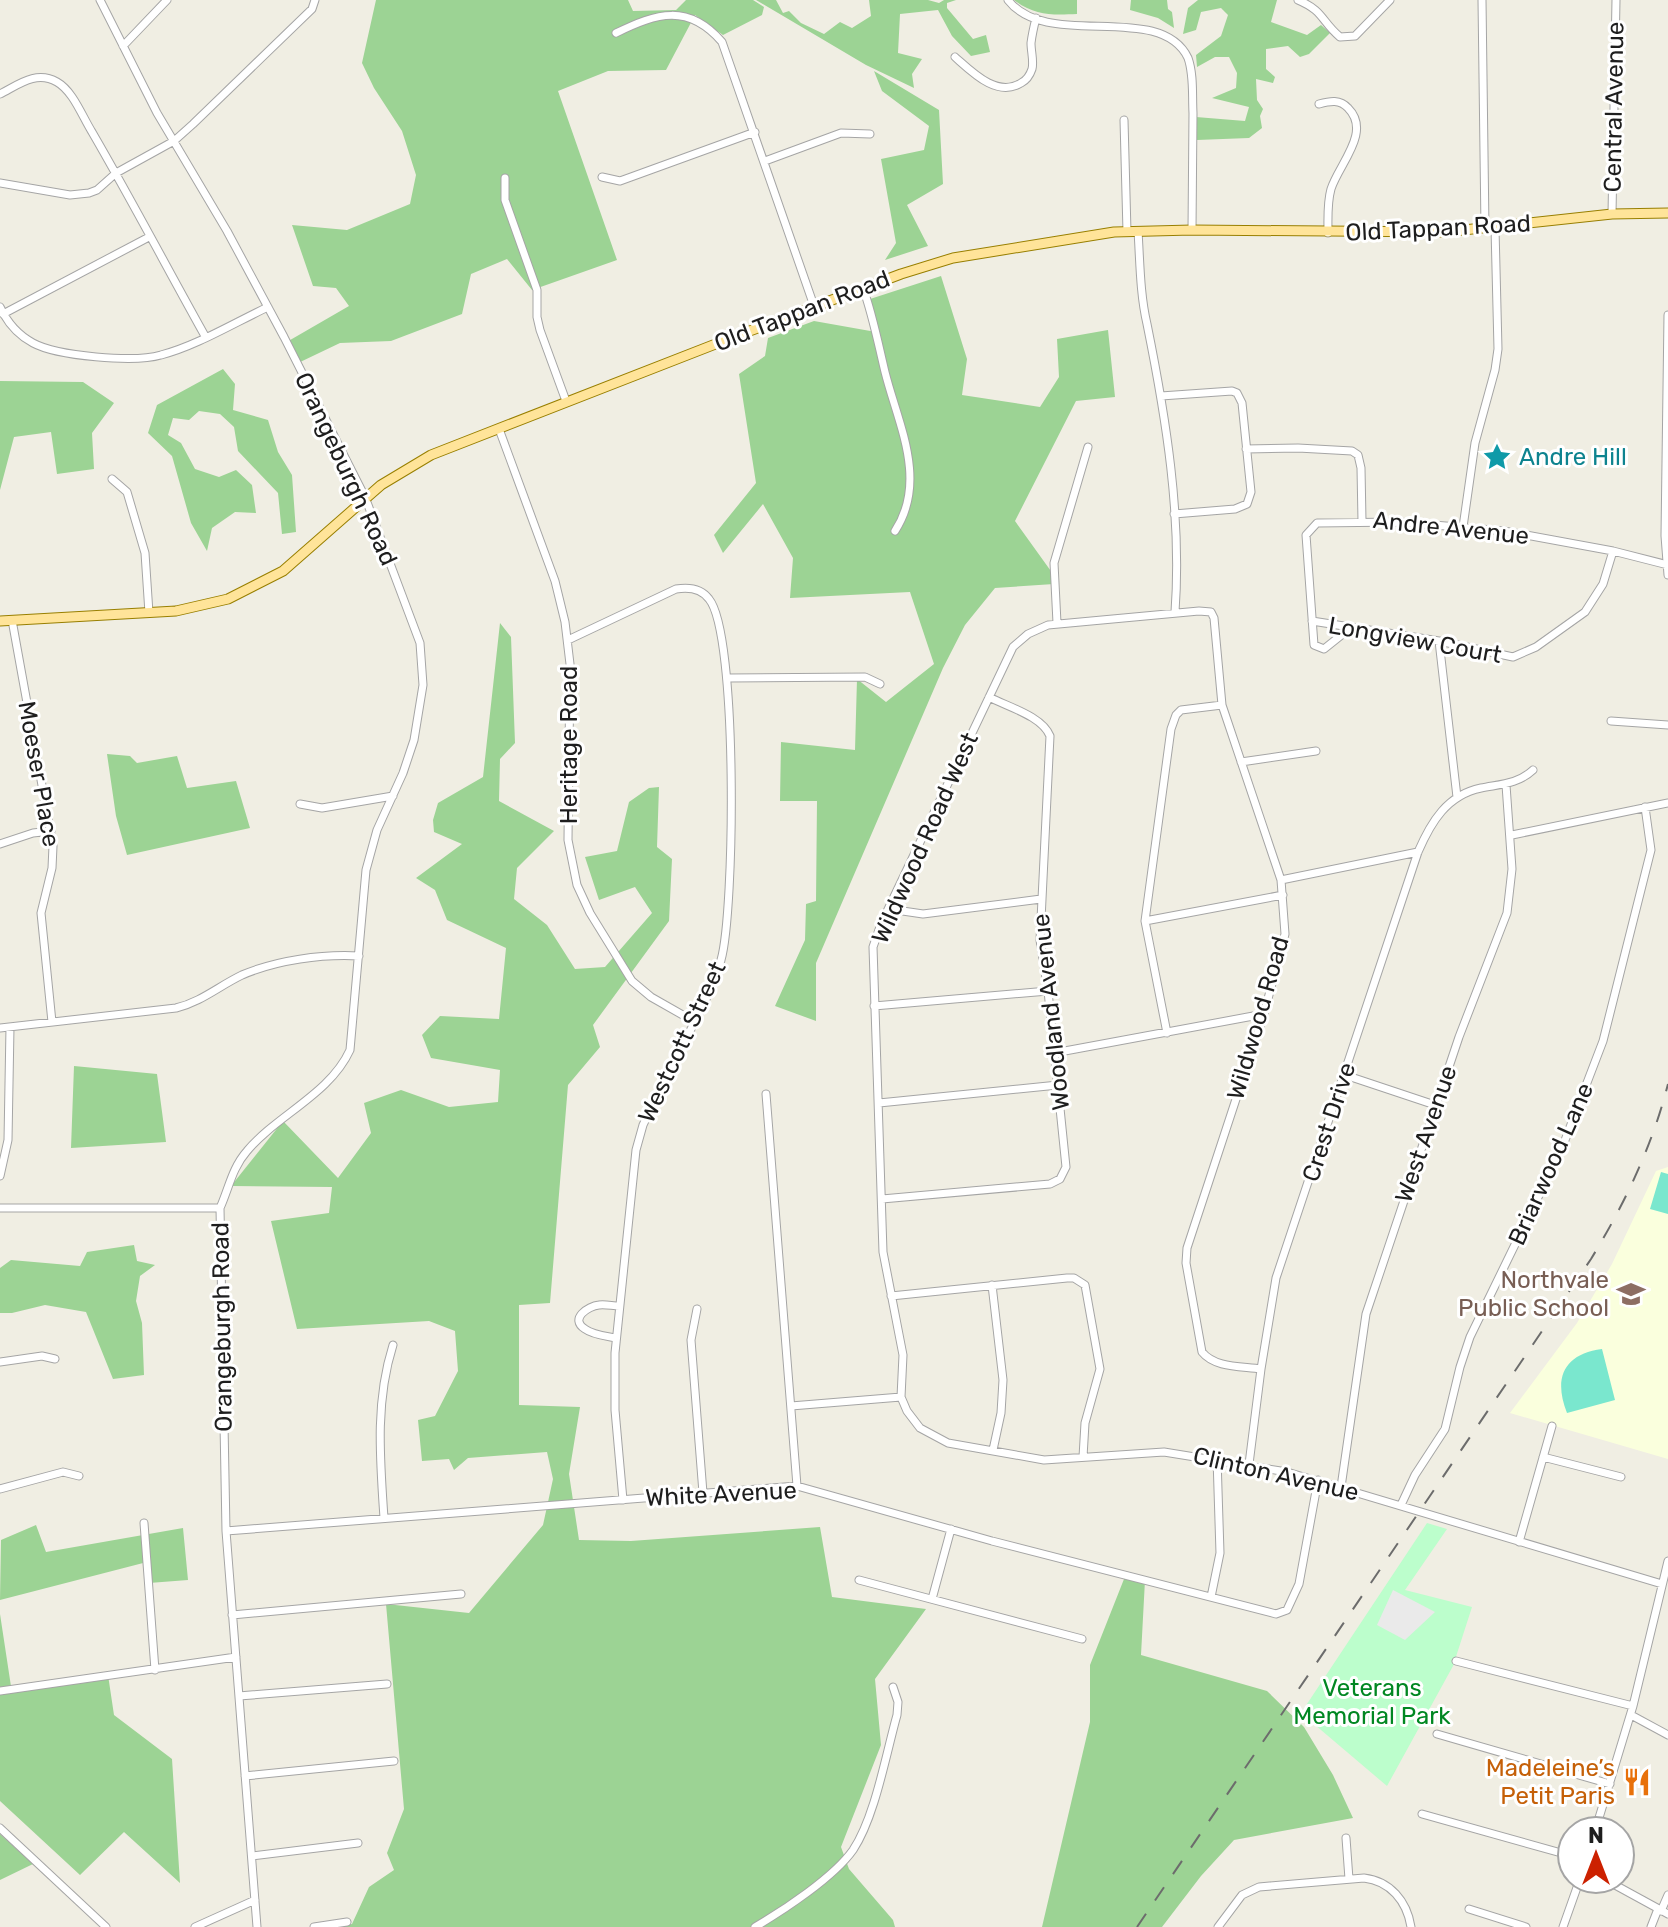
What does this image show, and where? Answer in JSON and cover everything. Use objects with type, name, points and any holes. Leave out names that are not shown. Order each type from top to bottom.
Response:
[{"type":"main road","name":"Old Tappan Road","points":[[0,621],[149,613],[208,605],[237,595],[265,582],[299,559],[365,497],[421,460],[814,306],[953,258],[1089,235],[1132,232],[1192,230],[1401,234],[1490,228],[1612,214],[1668,213]]},
{"type":"street","name":"Orangeburgh Road","points":[[100,0],[174,141],[268,307],[365,497],[417,632],[423,657],[423,685],[414,740],[406,766],[377,830],[366,870],[353,1038],[347,1058],[334,1074],[244,1153],[230,1176],[220,1208],[226,1531],[257,1927]]},
{"type":"street","points":[[123,46],[167,0]]},
{"type":"street","points":[[0,184],[79,195],[97,190],[116,173],[174,141],[312,9],[315,0]]},
{"type":"street","points":[[1008,0],[1022,13],[1036,18],[1126,18],[1168,30],[1181,43],[1189,60],[1192,85],[1192,230]]},
{"type":"street","points":[[1298,0],[1315,7],[1340,37],[1355,36],[1390,0]]},
{"type":"street","points":[[1463,527],[1475,443],[1498,349],[1490,228],[1482,0]]},
{"type":"street","name":"Central Avenue","points":[[1612,214],[1616,0]]},
{"type":"street","points":[[616,33],[648,18],[666,15],[686,17],[715,34],[725,46],[814,306]]},
{"type":"street","points":[[955,57],[991,85],[1006,89],[1019,85],[1029,76],[1033,65],[1031,39],[1036,18]]},
{"type":"street","points":[[0,94],[34,78],[56,81],[68,92],[205,336]]},
{"type":"street","points":[[1319,104],[1333,101],[1345,104],[1354,114],[1357,127],[1355,141],[1332,186],[1328,202],[1328,233]]},
{"type":"street","points":[[1124,120],[1132,232],[1161,396],[1174,514],[1178,562],[1175,612]]},
{"type":"street","points":[[602,177],[620,181],[755,132]]},
{"type":"street","points":[[765,161],[841,133],[870,134]]},
{"type":"street","points":[[505,178],[505,200],[537,290],[540,330],[566,401]]},
{"type":"street","points":[[149,237],[1,311],[20,335],[40,346],[115,358],[157,357],[268,307]]},
{"type":"street","points":[[863,288],[901,419],[911,468],[904,517],[895,531]]},
{"type":"street","points":[[1668,315],[1665,536],[1668,575]]},
{"type":"street","points":[[1161,396],[1237,393],[1242,403],[1251,492],[1247,504],[1242,508],[1174,514]]},
{"type":"street","name":"Heritage Road","points":[[499,429],[555,581],[568,640],[568,840],[577,885],[590,913],[632,981],[651,997],[695,1022]]},
{"type":"street","points":[[1057,623],[1054,563],[1088,447]]},
{"type":"street","name":"Andre Avenue","points":[[1246,449],[1352,451],[1361,461],[1362,521],[1504,531],[1613,551],[1667,566]]},
{"type":"street","points":[[112,479],[127,492],[145,553],[149,613]]},
{"type":"street","name":"Longview Court","points":[[1362,521],[1323,522],[1308,529],[1306,542],[1312,621],[1439,641],[1505,657],[1527,652],[1592,604],[1603,584],[1613,551]]},
{"type":"street","name":"Westcott Street","points":[[568,640],[676,589],[691,588],[704,594],[714,605],[728,678],[731,806],[726,936],[715,981],[639,1137],[616,1338],[615,1410],[623,1500]]},
{"type":"street","name":"Wildwood Road","points":[[1175,612],[1206,610],[1214,618],[1222,705],[1281,880],[1283,895],[1284,946],[1186,1255],[1202,1352],[1218,1363],[1261,1369]]},
{"type":"street","name":"Wildwood Road West","points":[[901,1397],[903,1355],[883,1252],[873,947],[989,697],[1013,647],[1020,639],[1038,628],[1057,623],[1175,612]]},
{"type":"street","name":"Moeser Place","points":[[12,620],[51,831],[53,856],[41,913],[52,1022]]},
{"type":"street","points":[[1312,621],[1314,645],[1324,649],[1349,629]]},
{"type":"street","points":[[1439,641],[1457,797],[1524,779],[1533,770]]},
{"type":"street","points":[[728,678],[865,677],[880,684]]},
{"type":"street","name":"Woodland Avenue","points":[[882,1199],[1056,1182],[1064,1173],[1067,1161],[1040,940],[1050,736],[1036,720],[989,697]]},
{"type":"street","points":[[1167,1033],[1145,921],[1173,722],[1181,710],[1222,705]]},
{"type":"street","points":[[1611,721],[1668,725]]},
{"type":"street","points":[[1241,762],[1316,751]]},
{"type":"street","name":"West Avenue","points":[[1341,1487],[1366,1314],[1459,1037],[1503,929],[1511,894],[1512,835],[1506,785]]},
{"type":"street","points":[[300,804],[322,808],[393,796]]},
{"type":"street","name":"Crest Drive","points":[[1249,1464],[1276,1278],[1418,852],[1441,811],[1457,797]]},
{"type":"street","points":[[1512,835],[1668,803]]},
{"type":"street","name":"Briarwood Lane","points":[[1401,1505],[1415,1475],[1445,1429],[1470,1337],[1562,1148],[1603,1041],[1651,850],[1645,807]]},
{"type":"street","points":[[0,844],[33,833],[51,831]]},
{"type":"street","points":[[1281,880],[1418,852]]},
{"type":"street","points":[[1145,921],[1283,895]]},
{"type":"street","points":[[889,909],[923,914],[1041,899]]},
{"type":"street","points":[[0,1028],[176,1008],[202,1000],[255,970],[330,955],[359,956]]},
{"type":"street","points":[[874,1006],[1048,991]]},
{"type":"street","points":[[1054,1053],[1264,1014]]},
{"type":"street","points":[[0,1176],[8,1140],[10,1027]]},
{"type":"street","points":[[1345,1075],[1435,1105]]},
{"type":"street","points":[[879,1103],[1058,1085]]},
{"type":"street","points":[[766,1094],[797,1486]]},
{"type":"street","points":[[0,1208],[220,1208]]},
{"type":"street","points":[[891,1296],[1067,1278],[1081,1281],[1088,1289],[1100,1369],[1085,1423],[1083,1457]]},
{"type":"street","points":[[992,1285],[1003,1380],[1001,1413],[993,1450]]},
{"type":"street","points":[[616,1338],[586,1331],[580,1326],[579,1319],[594,1306],[619,1306]]},
{"type":"street","points":[[697,1309],[691,1340],[703,1493]]},
{"type":"street","points":[[384,1518],[379,1433],[385,1369],[393,1345]]},
{"type":"street","points":[[0,1362],[42,1356],[55,1359]]},
{"type":"street","points":[[791,1406],[901,1397]]},
{"type":"street","name":"Clinton Avenue","points":[[901,1397],[912,1418],[929,1435],[948,1443],[1044,1460],[1148,1451],[1179,1452],[1249,1464],[1318,1480],[1662,1584]]},
{"type":"street","points":[[1519,1542],[1552,1426]]},
{"type":"street","points":[[1543,1457],[1621,1477]]},
{"type":"street","points":[[1211,1597],[1220,1553],[1217,1458]]},
{"type":"street","points":[[0,1489],[63,1472],[79,1476]]},
{"type":"street","name":"White Avenue","points":[[226,1531],[797,1486],[1276,1614],[1287,1610],[1292,1603],[1309,1536],[1318,1480]]},
{"type":"street","points":[[144,1523],[155,1670]]},
{"type":"street","points":[[932,1599],[951,1529]]},
{"type":"street","points":[[1600,1815],[1631,1715],[1668,1561]]},
{"type":"street","points":[[859,1580],[1082,1639]]},
{"type":"street","points":[[232,1615],[461,1594]]},
{"type":"street","points":[[0,1691],[236,1657]]},
{"type":"street","points":[[1456,1661],[1633,1706]]},
{"type":"street","points":[[239,1696],[387,1684]]},
{"type":"street","points":[[755,1927],[832,1873],[858,1842],[897,1715],[898,1702],[893,1687]]},
{"type":"street","points":[[1631,1715],[1668,1735]]},
{"type":"street","points":[[1437,1734],[1610,1784]]},
{"type":"street","points":[[245,1776],[394,1761]]},
{"type":"street","points":[[1422,1814],[1556,1852]]},
{"type":"street","points":[[0,1828],[106,1927]]},
{"type":"street","points":[[1346,1838],[1349,1879]]},
{"type":"street","points":[[252,1856],[358,1843]]},
{"type":"street","points":[[1218,1927],[1235,1902],[1251,1890],[1268,1885],[1349,1879],[1373,1879],[1388,1886],[1402,1901],[1411,1927]]},
{"type":"street","points":[[1563,1927],[1574,1895]]},
{"type":"street","points":[[1634,1895],[1663,1911]]},
{"type":"street","points":[[1651,1927],[1663,1911],[1668,1895]]},
{"type":"street","points":[[195,1927],[255,1900]]},
{"type":"street","points":[[1469,1909],[1526,1927]]},
{"type":"street","points":[[314,1927],[347,1922]]},
{"type":"shaded area","name":"Northvale Public School","points":[[1668,1167],[1668,1459],[1510,1413],[1577,1323],[1612,1264],[1656,1171]]},
{"type":"shaded area","points":[[1393,1590],[1435,1612],[1405,1640],[1377,1625]]},
{"type":"green space","points":[[376,0],[628,0],[633,11],[676,10],[686,0],[753,0],[764,7],[762,15],[723,35],[695,15],[666,70],[608,71],[558,91],[617,260],[532,290],[507,259],[471,274],[462,314],[391,341],[340,343],[296,364],[285,343],[349,306],[336,288],[313,286],[292,225],[347,230],[410,204],[416,175],[402,131],[362,63]]},
{"type":"green space","points":[[756,0],[776,0],[783,13],[789,11],[801,23],[824,34],[840,22],[852,28],[871,16],[869,0],[928,0],[939,3],[956,0],[947,3],[947,8],[973,39],[986,35],[990,52],[971,56],[952,36],[938,10],[900,14],[898,53],[922,59],[912,74],[914,88],[866,65]]},
{"type":"green space","points":[[1014,0],[1077,0],[1077,14],[1037,12]]},
{"type":"green space","points":[[1131,0],[1167,0],[1174,28],[1158,18],[1130,10]]},
{"type":"green space","points":[[1198,0],[1277,0],[1271,22],[1307,35],[1321,25],[1330,33],[1309,54],[1300,57],[1288,46],[1266,49],[1266,69],[1275,77],[1273,83],[1256,79],[1257,100],[1263,109],[1260,116],[1262,128],[1249,138],[1197,140],[1196,117],[1245,121],[1249,107],[1212,98],[1236,88],[1237,73],[1229,57],[1215,57],[1197,67],[1196,55],[1221,36],[1228,15],[1221,8],[1201,12],[1196,30],[1183,34],[1188,8]]},
{"type":"green space","points":[[874,71],[939,110],[943,184],[907,205],[928,246],[885,260],[896,243],[881,159],[924,150],[929,126],[882,91]]},
{"type":"green space","points":[[941,276],[967,359],[962,395],[1040,407],[1059,377],[1057,339],[1108,330],[1115,397],[1076,401],[1015,521],[1053,574],[1054,584],[995,588],[965,625],[943,668],[816,963],[816,1021],[775,1006],[805,940],[806,904],[816,901],[817,801],[780,801],[781,742],[855,750],[857,679],[886,702],[934,664],[910,592],[790,598],[793,558],[763,504],[723,553],[714,535],[756,483],[739,374],[765,356],[768,338],[814,321],[876,332],[867,300]]},
{"type":"green space","points":[[223,369],[235,384],[233,410],[268,420],[278,452],[292,475],[296,532],[282,534],[278,493],[238,451],[234,427],[220,414],[199,411],[189,420],[173,418],[168,435],[181,443],[195,469],[219,477],[236,470],[252,485],[256,513],[235,512],[212,528],[207,551],[191,523],[172,456],[148,433],[157,405]]},
{"type":"green space","points":[[0,381],[83,382],[114,403],[92,433],[94,469],[57,474],[51,432],[14,437],[0,490]]},
{"type":"green space","points":[[500,623],[511,637],[515,743],[500,759],[499,801],[554,831],[517,868],[514,899],[547,925],[575,969],[605,967],[652,913],[635,887],[599,900],[585,857],[617,851],[629,802],[649,788],[659,787],[657,847],[672,859],[669,921],[593,1025],[600,1047],[568,1085],[550,1303],[519,1305],[519,1405],[580,1407],[569,1474],[579,1540],[631,1541],[820,1527],[832,1597],[926,1609],[875,1679],[881,1745],[841,1847],[849,1869],[893,1920],[895,1927],[334,1927],[352,1924],[369,1887],[394,1870],[387,1853],[404,1809],[386,1604],[469,1613],[543,1525],[553,1479],[547,1452],[468,1458],[454,1470],[449,1459],[422,1461],[418,1420],[435,1416],[458,1371],[455,1331],[429,1321],[297,1329],[271,1221],[329,1213],[332,1187],[231,1186],[283,1121],[338,1178],[371,1133],[364,1103],[401,1090],[449,1107],[498,1102],[500,1070],[431,1058],[422,1035],[440,1016],[499,1019],[506,948],[447,920],[435,890],[416,878],[462,844],[434,832],[433,820],[438,803],[483,777]]},
{"type":"green space","points":[[107,754],[130,756],[137,763],[177,756],[187,788],[236,781],[250,828],[127,855],[116,816]]},
{"type":"green space","points":[[74,1066],[157,1074],[166,1142],[71,1148]]},
{"type":"green space","points":[[1661,1172],[1668,1174],[1668,1214],[1650,1209]]},
{"type":"green space","points":[[134,1245],[137,1261],[155,1265],[140,1276],[136,1301],[142,1323],[144,1375],[113,1379],[86,1312],[45,1305],[0,1313],[0,1268],[11,1260],[80,1266],[87,1252]]},
{"type":"green space","points":[[1602,1349],[1615,1400],[1567,1413],[1561,1389],[1565,1370],[1579,1356]]},
{"type":"green space","name":"Veterans Memorial Park","points":[[1427,1523],[1447,1529],[1405,1590],[1472,1607],[1453,1666],[1387,1786],[1301,1713]]},
{"type":"green space","points":[[36,1525],[46,1552],[183,1528],[188,1580],[149,1583],[147,1562],[0,1600],[1,1540]]},
{"type":"green space","points":[[1126,1574],[1145,1580],[1141,1655],[1267,1691],[1304,1727],[1333,1775],[1353,1818],[1234,1840],[1201,1876],[1162,1927],[1042,1927],[1090,1722],[1090,1665]]},
{"type":"green space","points":[[0,1614],[12,1693],[108,1675],[114,1715],[172,1759],[180,1883],[124,1832],[80,1875],[0,1801]]},
{"type":"green space","points":[[0,1834],[33,1864],[0,1880]]},
{"type":"railway","points":[[1137,1927],[1591,1259],[1636,1175],[1668,1084]]},
{"type":"place","name":"Andre Hill","points":[[1497,457]]},
{"type":"place","name":"Northvale Public School","points":[[1631,1294]]},
{"type":"place","name":"Madeleine’s Petit Paris","points":[[1637,1782]]}]
